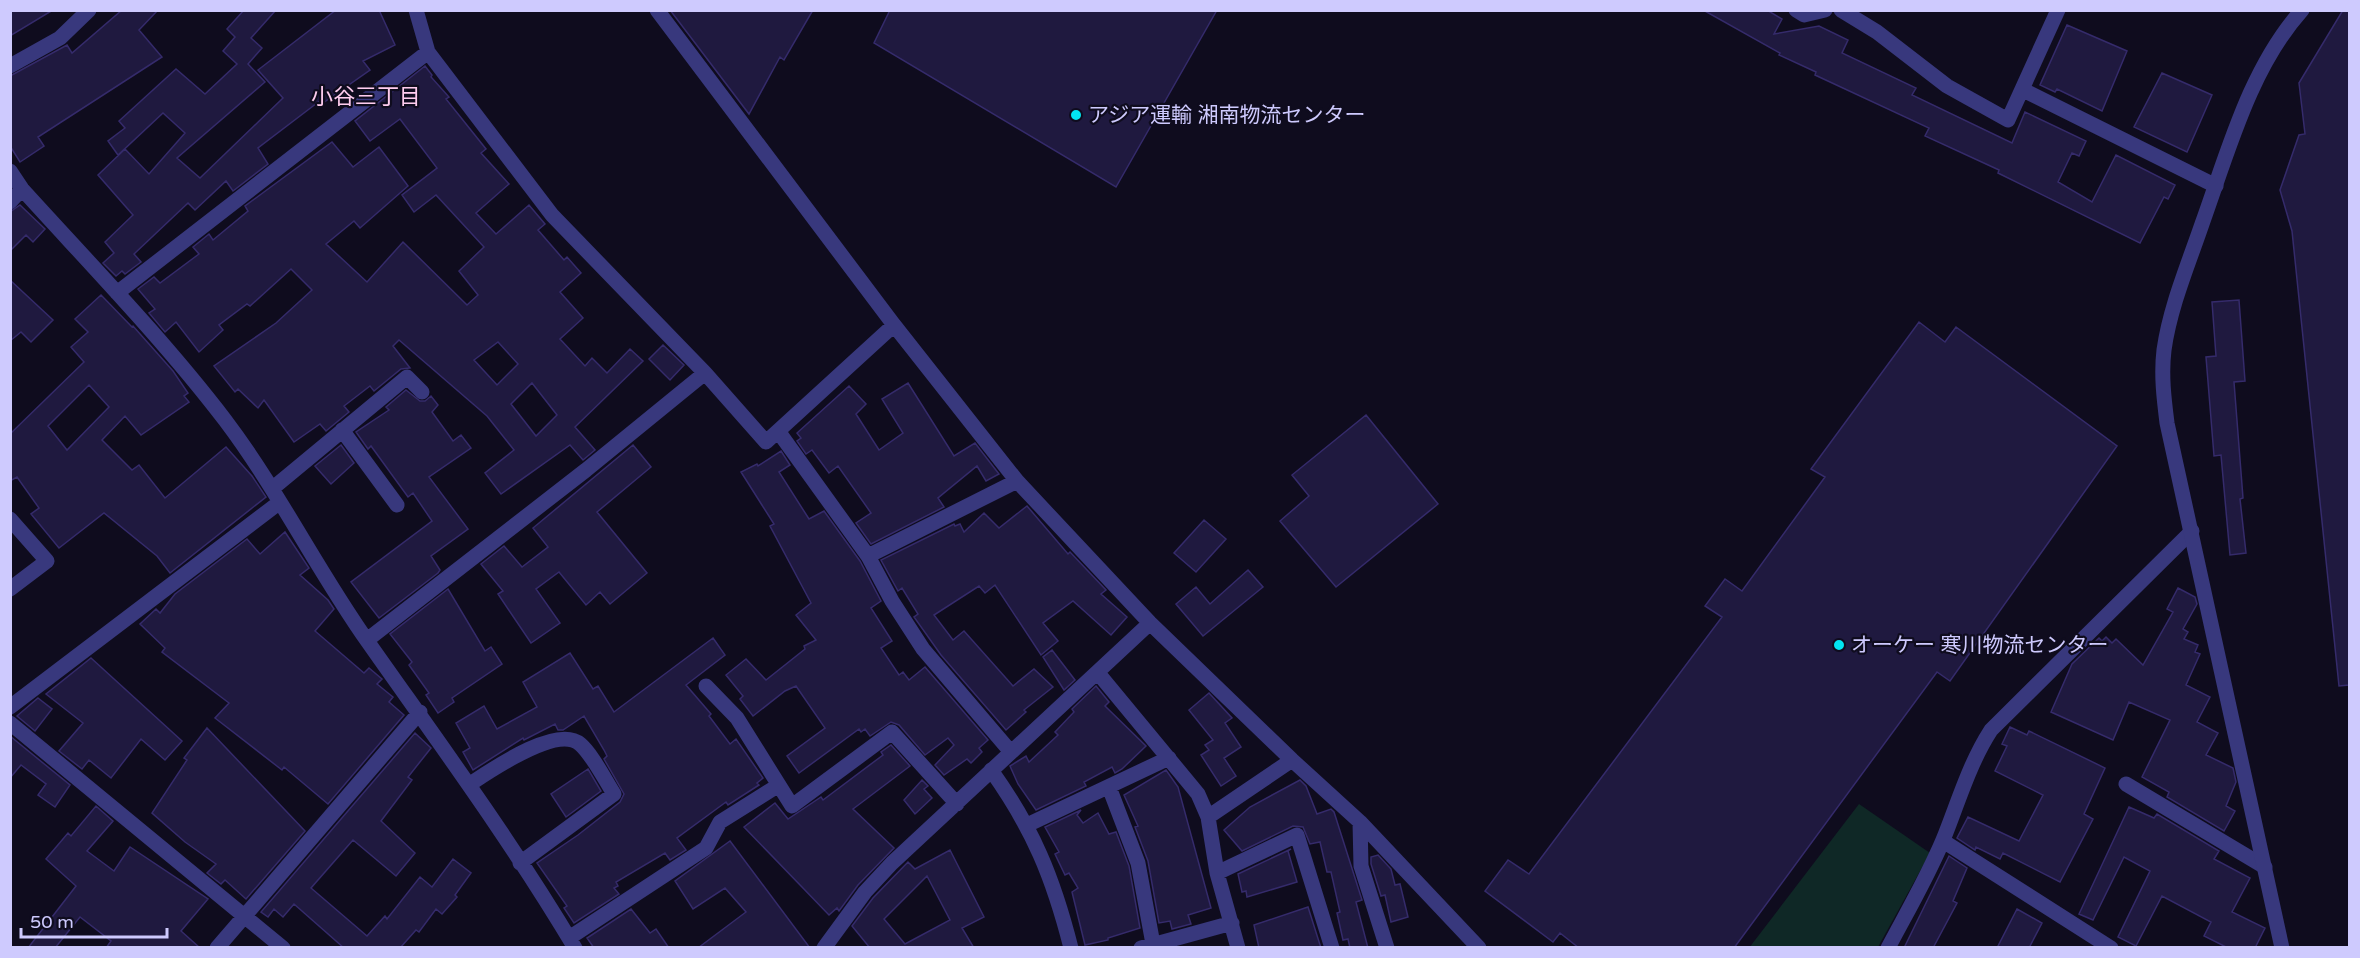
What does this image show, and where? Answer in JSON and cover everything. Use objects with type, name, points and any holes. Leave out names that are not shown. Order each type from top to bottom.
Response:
[{"type":"street","points":[[10,66],[60,38],[88,10]]},
{"type":"street","points":[[416,10],[428,52],[552,215],[705,373],[766,442],[894,325]]},
{"type":"street","points":[[657,10],[894,325],[1017,481],[1150,623],[1360,822],[1479,948]]},
{"type":"street","points":[[1796,10],[1803,15],[1825,10]]},
{"type":"street","points":[[1841,10],[1877,32],[1947,86],[2008,120],[2058,10]]},
{"type":"street","points":[[2282,948],[2167,423],[2162,383],[2164,351],[2172,312],[2216,186],[2266,63],[2302,10]]},
{"type":"street","points":[[117,293],[428,52]]},
{"type":"street","points":[[2023,90],[2216,186]]},
{"type":"street","points":[[10,171],[22,189],[117,293],[224,419],[277,495],[367,640],[470,784],[572,943],[706,848],[720,822],[779,785]]},
{"type":"street","points":[[10,202],[22,189]]},
{"type":"street","points":[[367,640],[586,470],[705,373]]},
{"type":"street","points":[[10,707],[277,495],[342,430],[407,377],[422,392]]},
{"type":"street","points":[[342,430],[397,505]]},
{"type":"street","points":[[778,431],[868,556],[892,601],[923,649],[1010,751]]},
{"type":"street","points":[[868,556],[1017,481]]},
{"type":"street","points":[[10,519],[46,561],[10,589]]},
{"type":"street","points":[[1888,948],[1943,841],[1969,771],[1991,730],[2192,531]]},
{"type":"street","points":[[824,948],[885,870],[957,804],[1010,751],[1098,673],[1150,623]]},
{"type":"street","points":[[1098,673],[1198,794],[1208,817],[1217,873],[1238,948]]},
{"type":"street","points":[[706,686],[738,718],[792,806],[891,732],[957,804]]},
{"type":"street","points":[[217,948],[420,712]]},
{"type":"street","points":[[10,723],[283,948]]},
{"type":"street","points":[[470,784],[531,747],[567,739],[579,743],[614,794],[520,863]]},
{"type":"street","points":[[1027,825],[1169,758]]},
{"type":"street","points":[[1208,817],[1292,760]]},
{"type":"street","points":[[991,770],[1027,825],[1041,853],[1071,948]]},
{"type":"street","points":[[2126,784],[2265,867]]},
{"type":"street","points":[[1109,786],[1138,863],[1147,946],[1232,923]]},
{"type":"street","points":[[1360,822],[1361,866],[1387,948]]},
{"type":"street","points":[[1217,873],[1297,835],[1332,948]]},
{"type":"street","points":[[1943,841],[2111,948]]},
{"type":"green space","points":[[1859,804],[1930,853],[1878,947],[1749,948]]},
{"type":"building","points":[[10,10],[53,10],[10,36]]},
{"type":"building","points":[[122,10],[158,10],[139,30],[162,57],[38,137],[44,146],[20,162],[10,146],[10,76],[67,45],[72,53]]},
{"type":"building","points":[[244,10],[276,10],[251,38],[262,48],[248,64],[265,82],[177,158],[200,178],[283,98],[258,70],[336,10],[379,10],[395,45],[363,61],[370,70],[323,103],[321,100],[258,148],[268,164],[233,191],[226,181],[195,210],[188,203],[134,254],[141,262],[125,274],[122,271],[116,276],[103,263],[114,253],[105,242],[133,215],[98,175],[125,149],[149,174],[185,133],[163,113],[118,155],[108,141],[125,128],[119,121],[176,69],[205,94],[237,64],[223,51],[235,37],[227,29]]},
{"type":"building","points":[[670,10],[813,10],[784,60],[780,57],[749,114]]},
{"type":"building","name":"アジア運輸 湘南物流センター","points":[[890,10],[1217,10],[1116,187],[874,43]]},
{"type":"building","points":[[1703,10],[1767,10],[1782,19],[1774,34],[1819,26],[1848,40],[1842,53],[1916,88],[1912,95],[2012,143],[2025,112],[2086,141],[2079,156],[2072,153],[2058,182],[2092,202],[2116,155],[2175,185],[2168,199],[2164,197],[2140,243],[1998,173],[1999,170],[1925,136],[1929,128],[1815,75],[1816,72],[1779,55],[1780,53]]},
{"type":"building","points":[[2343,10],[2349,10],[2349,685],[2339,686],[2292,231],[2280,190],[2299,135],[2305,134],[2299,83]]},
{"type":"building","points":[[2067,25],[2127,51],[2102,111],[2057,89],[2055,92],[2040,85]]},
{"type":"building","points":[[425,66],[432,75],[431,77],[449,97],[446,99],[486,149],[481,153],[509,184],[476,213],[496,234],[529,205],[545,224],[538,230],[564,260],[567,257],[581,273],[560,292],[583,318],[560,339],[585,366],[592,358],[607,373],[630,349],[643,361],[575,427],[595,450],[583,460],[570,445],[501,494],[485,473],[514,450],[487,416],[399,340],[393,346],[410,368],[401,369],[374,391],[370,386],[344,406],[349,412],[326,431],[320,424],[294,442],[264,400],[258,408],[238,389],[235,392],[214,366],[276,323],[312,290],[291,269],[250,306],[247,304],[219,325],[223,330],[199,352],[176,322],[165,332],[149,313],[155,309],[138,289],[154,277],[160,283],[199,254],[193,247],[209,234],[213,240],[248,211],[245,206],[332,142],[353,167],[379,147],[408,186],[360,228],[354,221],[326,244],[367,282],[403,242],[467,305],[478,295],[459,271],[484,247],[436,195],[414,212],[402,195],[437,168],[400,119],[370,141],[355,121]],"holes":[[[498,342],[518,364],[497,385],[474,360]],[[532,383],[557,415],[536,436],[511,404]]]},
{"type":"building","points":[[2162,73],[2212,95],[2187,152],[2134,127]]},
{"type":"building","points":[[20,205],[45,229],[33,242],[26,235],[10,251],[10,212]]},
{"type":"building","points":[[10,280],[53,320],[31,342],[21,332],[10,341]]},
{"type":"building","points":[[101,295],[133,326],[173,371],[188,393],[184,396],[189,402],[141,435],[125,416],[102,440],[132,470],[139,465],[165,498],[226,447],[252,476],[266,497],[170,573],[157,556],[104,513],[59,548],[31,514],[39,508],[17,477],[10,481],[10,434],[84,362],[71,347],[88,332],[75,319]],"holes":[[[89,385],[109,407],[67,450],[48,426]]]},
{"type":"building","points":[[2239,300],[2245,381],[2234,382],[2243,498],[2240,499],[2246,553],[2230,555],[2221,455],[2214,456],[2206,357],[2216,356],[2212,302]]},
{"type":"building","name":"オーケー 寒川物流センター","points":[[1919,322],[1945,342],[1956,327],[2117,446],[1950,681],[1937,672],[1734,948],[1579,948],[1560,933],[1553,942],[1485,891],[1508,860],[1529,874],[1722,617],[1705,606],[1725,579],[1742,591],[1825,477],[1811,469]]},
{"type":"building","points":[[663,345],[684,365],[670,380],[649,359]]},
{"type":"building","points":[[908,383],[954,456],[975,443],[999,474],[986,481],[977,466],[938,498],[944,507],[871,544],[856,523],[871,513],[838,466],[829,473],[812,450],[806,454],[797,441],[801,438],[797,433],[849,386],[866,404],[856,414],[879,450],[903,433],[882,399]]},
{"type":"building","points":[[406,390],[420,401],[425,401],[431,396],[438,405],[432,412],[453,441],[461,435],[471,448],[429,477],[468,529],[431,556],[440,570],[438,573],[379,618],[351,582],[432,521],[413,493],[408,497],[371,446],[368,449],[356,432],[389,410],[386,407]]},
{"type":"building","points":[[1366,415],[1438,504],[1336,587],[1280,521],[1309,496],[1292,475]]},
{"type":"building","points":[[341,445],[354,463],[331,484],[315,466]]},
{"type":"building","points":[[633,445],[651,467],[597,512],[647,573],[610,604],[600,592],[586,605],[559,572],[536,589],[560,623],[531,643],[498,594],[503,591],[481,564],[504,546],[522,567],[548,547],[533,528]]},
{"type":"building","points":[[781,451],[790,465],[779,472],[809,519],[824,511],[860,561],[881,601],[871,608],[892,641],[881,648],[899,675],[903,672],[909,680],[925,667],[988,740],[979,748],[982,752],[971,763],[967,759],[944,775],[935,765],[954,745],[948,738],[925,755],[899,725],[891,722],[870,736],[865,729],[861,732],[859,729],[799,773],[787,756],[825,728],[796,686],[785,691],[753,716],[740,699],[743,696],[726,675],[746,659],[766,680],[805,649],[804,646],[816,640],[796,615],[811,603],[770,526],[774,524],[741,472],[757,464],[758,466]]},
{"type":"building","points":[[1027,506],[1068,554],[1070,552],[1106,590],[1101,594],[1127,617],[1111,635],[1073,601],[1043,623],[1058,641],[1041,655],[995,585],[985,593],[979,586],[934,615],[953,640],[964,631],[1013,686],[1034,669],[1053,687],[1024,710],[1026,712],[1006,730],[941,655],[914,617],[918,614],[902,588],[898,591],[881,560],[954,524],[955,526],[960,524],[964,532],[984,513],[999,528]]},
{"type":"building","points":[[1204,520],[1226,539],[1196,572],[1174,553]]},
{"type":"building","points":[[285,532],[309,568],[300,575],[328,600],[334,609],[315,631],[364,673],[369,668],[382,679],[377,684],[393,697],[389,702],[404,715],[328,804],[284,767],[282,770],[215,718],[229,703],[162,652],[165,648],[140,624],[156,609],[160,613],[175,594],[247,539],[260,554]]},
{"type":"building","points":[[1248,570],[1263,587],[1203,636],[1176,604],[1196,587],[1210,604]]},
{"type":"building","points":[[2178,588],[2195,597],[2197,604],[2183,629],[2188,632],[2184,639],[2198,645],[2195,652],[2200,654],[2186,685],[2210,697],[2197,722],[2218,733],[2206,755],[2233,768],[2236,782],[2226,806],[2235,811],[2224,831],[2167,797],[2169,792],[2142,777],[2170,720],[2129,702],[2113,740],[2051,712],[2072,664],[2099,638],[2102,641],[2106,637],[2112,643],[2116,639],[2143,665],[2173,612],[2167,609]]},
{"type":"building","points":[[448,589],[485,651],[491,647],[502,664],[452,698],[454,702],[438,713],[426,695],[429,693],[409,665],[412,662],[390,634]]},
{"type":"building","points":[[713,638],[725,655],[686,685],[711,714],[709,716],[730,744],[736,739],[763,778],[757,783],[759,785],[728,805],[726,802],[677,838],[686,850],[670,860],[665,853],[616,882],[618,886],[614,888],[619,894],[574,923],[564,908],[567,906],[537,863],[620,802],[624,794],[604,759],[607,756],[604,750],[584,716],[563,730],[558,730],[555,724],[524,740],[523,738],[473,770],[463,752],[470,748],[456,723],[484,706],[497,729],[537,707],[523,682],[570,653],[593,689],[598,686],[614,712]]},
{"type":"building","points":[[1052,650],[1075,680],[1064,690],[1043,657]]},
{"type":"building","points":[[91,658],[182,741],[165,760],[141,739],[111,778],[89,760],[82,769],[59,751],[83,723],[46,694]]},
{"type":"building","points":[[1096,686],[1109,702],[1105,706],[1146,746],[1122,769],[1115,773],[1112,767],[1084,782],[1086,786],[1036,810],[1018,784],[1010,766],[1026,756],[1029,762],[1058,735],[1055,732],[1074,712],[1072,709]]},
{"type":"building","points":[[1209,693],[1232,718],[1225,723],[1241,747],[1224,758],[1236,776],[1221,786],[1201,755],[1209,750],[1205,745],[1213,740],[1189,710]]},
{"type":"building","points":[[38,698],[52,709],[35,731],[17,716]]},
{"type":"building","points":[[2010,727],[2027,735],[2029,731],[2105,768],[2084,814],[2093,819],[2060,882],[2003,853],[2000,859],[1976,847],[1975,850],[1957,838],[1968,817],[2019,841],[2043,795],[1995,771],[2007,746],[2002,744]]},
{"type":"building","points":[[207,728],[305,831],[246,899],[225,880],[221,884],[207,873],[216,864],[185,842],[152,813],[187,760],[184,758]]},
{"type":"building","points":[[415,733],[431,748],[408,777],[412,780],[381,821],[415,853],[396,876],[353,840],[311,888],[367,936],[385,916],[387,919],[420,877],[432,887],[453,859],[471,873],[455,895],[457,897],[442,914],[436,909],[419,932],[416,930],[400,948],[344,948],[294,904],[283,917],[274,909],[268,917],[261,912]]},
{"type":"building","points":[[10,736],[70,785],[55,807],[38,795],[46,784],[21,765],[10,778]]},
{"type":"building","points":[[891,745],[910,766],[853,809],[894,848],[858,885],[839,911],[837,908],[829,915],[744,827],[775,803],[788,819],[821,797],[823,800],[883,755],[881,752]]},
{"type":"building","points":[[588,769],[601,791],[566,817],[551,794]]},
{"type":"building","points":[[1166,770],[1178,787],[1211,908],[1188,915],[1191,924],[1172,929],[1170,921],[1159,923],[1148,861],[1135,827],[1138,826],[1124,795]]},
{"type":"building","points":[[922,780],[928,786],[924,789],[932,798],[915,814],[904,800]]},
{"type":"building","points":[[1300,780],[1306,786],[1317,814],[1331,809],[1334,812],[1362,900],[1356,902],[1368,948],[1350,948],[1348,939],[1343,940],[1337,913],[1340,912],[1331,872],[1327,872],[1320,842],[1310,844],[1303,827],[1293,826],[1242,851],[1224,830],[1250,807]]},
{"type":"building","points":[[96,806],[113,821],[87,851],[114,871],[130,847],[208,899],[181,931],[200,948],[106,948],[111,941],[80,917],[55,948],[28,948],[76,886],[46,859],[68,833],[71,836]]},
{"type":"building","points":[[2129,807],[2154,818],[2157,814],[2219,851],[2214,859],[2250,878],[2232,912],[2265,928],[2255,948],[2228,948],[2204,936],[2211,922],[2162,896],[2136,946],[2118,937],[2150,871],[2124,857],[2093,920],[2079,914]]},
{"type":"building","points":[[1081,810],[1077,815],[1083,823],[1098,813],[1109,834],[1116,832],[1129,866],[1140,928],[1108,938],[1108,940],[1085,945],[1072,892],[1078,888],[1069,873],[1065,875],[1055,854],[1059,852],[1045,827]]},
{"type":"building","points":[[730,841],[810,948],[698,948],[746,912],[725,888],[693,909],[675,881]]},
{"type":"building","points":[[1291,849],[1288,851],[1297,882],[1247,897],[1246,891],[1242,892],[1238,874]]},
{"type":"building","points":[[950,850],[984,917],[962,928],[974,948],[870,948],[852,926],[873,898],[908,862],[915,869]],"holes":[[[927,876],[950,920],[905,944],[884,919]]]},
{"type":"building","points":[[1378,855],[1391,869],[1395,885],[1400,884],[1408,917],[1391,922],[1385,895],[1381,896],[1371,864],[1371,857]]},
{"type":"building","points":[[1949,856],[1967,868],[1953,901],[1957,903],[1933,948],[1904,948]]},
{"type":"building","points":[[1308,907],[1321,948],[1259,948],[1254,925]]},
{"type":"building","points":[[631,909],[650,933],[656,929],[669,948],[594,948],[587,938]]},
{"type":"building","points":[[2017,909],[2042,923],[2029,948],[1997,948]]},
{"type":"place","name":"アジア運輸 湘南物流センター","points":[[1076,115]]},
{"type":"place","name":"オーケー 寒川物流センター","points":[[1839,645]]},
{"type":"district","name":"小谷三丁目","points":[[366,97]]}]
